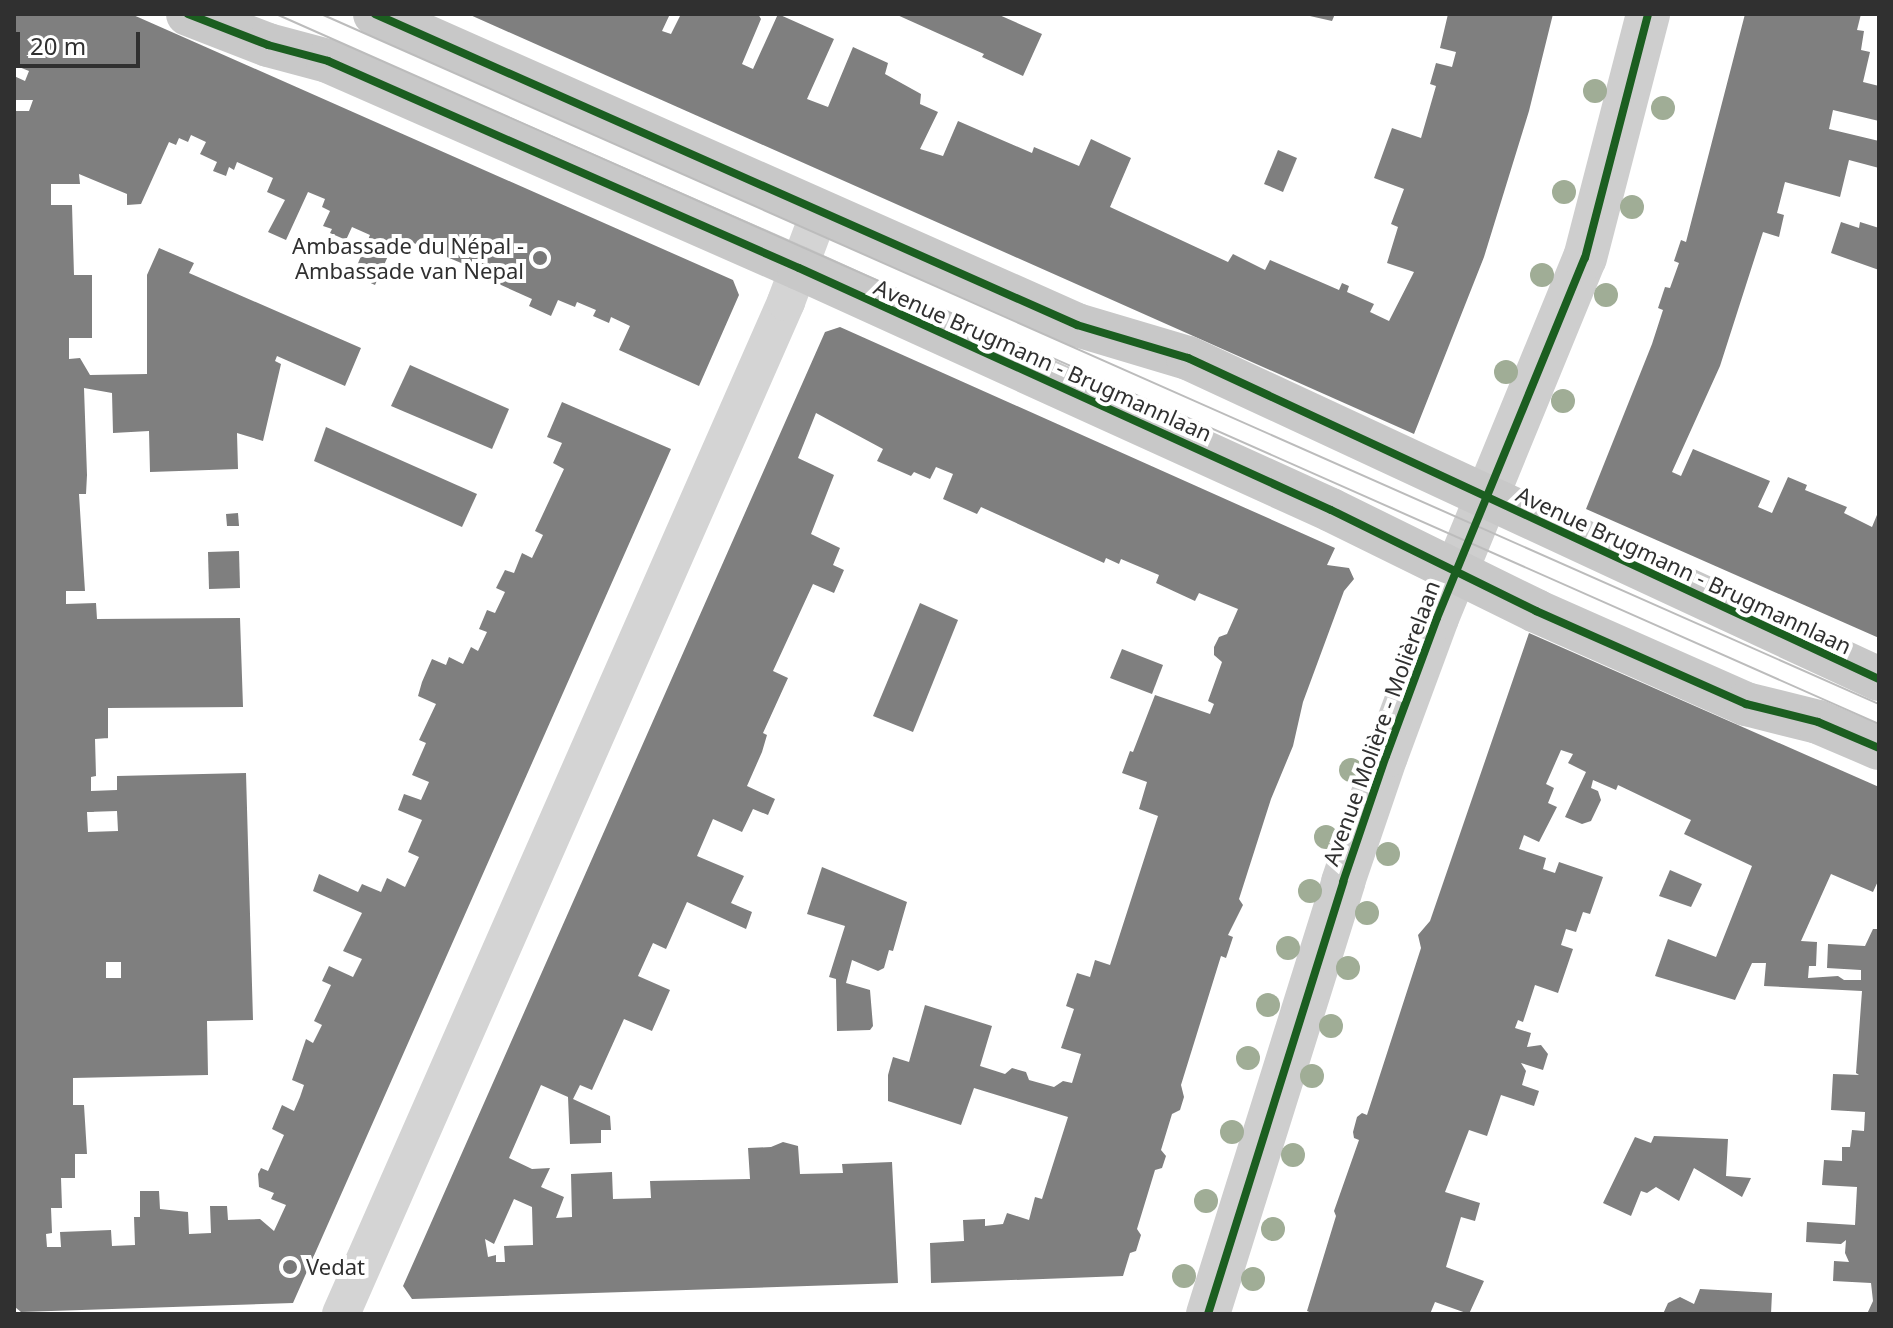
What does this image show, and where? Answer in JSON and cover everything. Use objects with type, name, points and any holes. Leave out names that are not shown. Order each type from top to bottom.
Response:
[{"type":"main road","name":"Avenue Brugmann - Brugmannlaan","points":[[188,14],[268,45],[328,61],[799,268],[1331,510],[1456,572],[1746,704],[1818,722],[1879,748]]},
{"type":"main road","name":"Avenue Brugmann - Brugmannlaan","points":[[375,14],[1077,325],[1188,358],[1879,679]]},
{"type":"street","name":"Avenue Molière - Molièrelaan","points":[[1208,1314],[1343,882],[1456,572],[1585,258],[1648,14]]},
{"type":"street","points":[[341,1314],[799,268],[820,211]]},
{"type":"building","points":[[14,14],[131,14],[733,280],[739,295],[699,386],[619,350],[630,326],[611,317],[609,323],[593,316],[596,310],[577,302],[575,307],[558,300],[551,316],[529,306],[532,299],[490,280],[492,276],[397,236],[375,285],[353,275],[370,235],[352,227],[346,240],[330,233],[332,229],[323,226],[330,211],[322,207],[325,199],[308,192],[286,240],[268,232],[285,200],[267,192],[273,178],[237,162],[234,170],[229,167],[226,176],[213,171],[217,162],[200,154],[206,142],[191,135],[188,142],[179,138],[176,145],[169,142],[141,204],[127,205],[127,194],[79,174],[80,184],[51,184],[51,205],[72,205],[74,275],[92,275],[92,338],[69,338],[69,359],[80,358],[90,375],[147,374],[147,275],[159,248],[194,263],[189,273],[361,348],[345,386],[277,356],[275,361],[281,364],[263,441],[237,433],[238,469],[150,472],[149,431],[113,433],[112,393],[84,388],[87,475],[86,494],[79,494],[85,591],[66,591],[66,604],[96,603],[97,619],[240,618],[243,707],[108,708],[108,738],[95,739],[96,776],[91,777],[91,791],[117,790],[117,776],[246,773],[253,1020],[207,1021],[208,1075],[73,1078],[73,1105],[84,1105],[87,1154],[75,1154],[75,1178],[61,1178],[62,1208],[51,1208],[52,1233],[46,1234],[47,1247],[61,1247],[60,1232],[111,1230],[112,1246],[135,1245],[134,1217],[140,1217],[140,1191],[159,1191],[160,1209],[188,1212],[189,1234],[211,1233],[210,1206],[227,1206],[228,1220],[260,1219],[274,1231],[286,1205],[271,1199],[274,1193],[259,1187],[258,1174],[261,1168],[268,1171],[284,1135],[272,1129],[282,1105],[294,1111],[300,1097],[304,1085],[292,1080],[306,1039],[313,1043],[322,1025],[314,1021],[331,985],[322,981],[329,966],[353,977],[362,959],[343,951],[362,913],[313,891],[319,874],[358,892],[362,884],[381,892],[387,878],[405,887],[419,857],[408,852],[422,820],[398,810],[404,794],[421,800],[429,782],[412,775],[426,743],[419,740],[436,704],[418,696],[422,682],[432,659],[446,665],[449,657],[463,664],[471,647],[478,651],[487,632],[479,629],[487,610],[495,613],[505,592],[496,588],[505,570],[514,573],[522,553],[532,558],[543,535],[535,531],[564,469],[553,463],[562,443],[547,437],[562,402],[671,449],[293,1303],[21,1312],[15,1307],[14,111],[29,111],[33,100],[14,100],[14,76],[25,81],[29,71],[14,65]],"holes":[[[117,811],[118,831],[88,832],[87,812]],[[106,962],[121,962],[121,978],[106,978]]]},
{"type":"building","points":[[468,14],[670,14],[662,31],[671,34],[681,14],[758,14],[761,19],[742,64],[753,69],[778,14],[834,39],[807,99],[828,107],[853,47],[888,63],[885,74],[921,94],[920,104],[938,112],[920,149],[943,156],[958,121],[1032,153],[1034,147],[1079,166],[1091,139],[1131,158],[1110,207],[1228,262],[1233,254],[1265,270],[1270,260],[1339,290],[1342,283],[1349,286],[1347,292],[1374,304],[1370,312],[1389,321],[1414,272],[1387,263],[1398,227],[1391,224],[1404,189],[1374,178],[1392,128],[1421,138],[1436,86],[1430,84],[1436,63],[1452,67],[1456,52],[1440,48],[1448,14],[1553,14],[1529,111],[1484,257],[1414,434]]},
{"type":"building","points":[[895,14],[997,14],[1042,34],[1023,76],[982,57],[984,54]]},
{"type":"building","points":[[1301,14],[1335,14],[1332,21]]},
{"type":"building","points":[[1745,14],[1861,14],[1857,30],[1864,31],[1861,50],[1870,52],[1863,82],[1879,86],[1879,121],[1833,110],[1829,129],[1879,141],[1879,168],[1849,160],[1840,197],[1785,182],[1777,213],[1784,215],[1779,237],[1763,232],[1720,366],[1672,472],[1681,476],[1693,449],[1770,481],[1758,507],[1772,513],[1788,477],[1807,485],[1805,490],[1847,507],[1844,513],[1872,527],[1879,510],[1879,638],[1586,509],[1652,344],[1663,310],[1658,308],[1665,287],[1670,288],[1679,263],[1674,261],[1681,240],[1686,242]]},
{"type":"building","points":[[1278,150],[1297,158],[1283,192],[1264,184]]},
{"type":"building","points":[[1841,222],[1859,228],[1860,222],[1879,228],[1879,270],[1831,253]]},
{"type":"building","points":[[840,327],[1335,548],[1327,565],[1349,568],[1354,579],[1344,591],[1303,702],[1293,746],[1271,799],[1239,899],[1243,905],[1228,935],[1233,937],[1226,958],[1221,956],[1181,1085],[1184,1097],[1180,1110],[1172,1114],[1161,1150],[1166,1156],[1162,1168],[1155,1170],[1137,1229],[1141,1235],[1136,1251],[1130,1253],[1123,1276],[931,1283],[930,1243],[964,1241],[963,1220],[985,1219],[985,1226],[1003,1224],[1007,1213],[1029,1220],[1035,1197],[1042,1199],[1068,1117],[974,1088],[961,1125],[888,1101],[888,1075],[893,1057],[909,1062],[925,1005],[992,1026],[980,1066],[1005,1074],[1012,1068],[1026,1072],[1029,1080],[1054,1087],[1063,1081],[1072,1083],[1081,1054],[1061,1048],[1074,1009],[1066,1006],[1077,973],[1090,977],[1095,960],[1110,965],[1158,816],[1139,809],[1147,782],[1122,773],[1155,695],[1210,714],[1214,704],[1208,701],[1222,662],[1214,655],[1214,647],[1219,637],[1227,634],[1238,609],[1199,593],[1195,601],[1156,583],[1159,575],[1121,559],[1119,564],[1106,558],[1104,563],[981,507],[977,514],[943,499],[953,474],[936,467],[930,479],[914,472],[911,476],[877,461],[883,449],[816,413],[798,458],[834,475],[811,534],[840,548],[833,565],[844,570],[834,593],[813,584],[773,671],[788,678],[763,733],[767,735],[762,752],[747,786],[775,799],[768,815],[753,809],[742,832],[713,819],[697,856],[744,876],[731,903],[752,912],[746,929],[687,902],[666,949],[653,943],[638,976],[670,990],[652,1031],[624,1019],[592,1090],[580,1085],[573,1099],[610,1116],[611,1130],[601,1130],[601,1143],[570,1144],[568,1097],[541,1085],[509,1158],[532,1169],[550,1168],[541,1187],[564,1197],[556,1218],[572,1217],[571,1174],[612,1172],[613,1199],[651,1198],[650,1181],[750,1179],[748,1148],[771,1147],[783,1142],[798,1146],[800,1174],[843,1173],[842,1164],[892,1162],[898,1283],[412,1299],[403,1286],[825,332]],"holes":[[[514,1199],[532,1207],[533,1245],[504,1246],[505,1262],[496,1262],[496,1255],[488,1257],[485,1239],[494,1244]]]},
{"type":"building","points":[[410,365],[509,409],[492,449],[391,406]]},
{"type":"building","points":[[326,427],[477,494],[462,527],[314,461]]},
{"type":"building","points":[[238,513],[239,526],[227,526],[226,514]]},
{"type":"building","points":[[239,551],[240,588],[209,589],[208,552]]},
{"type":"building","points":[[920,603],[958,620],[913,732],[873,716]]},
{"type":"building","points":[[1529,633],[1879,787],[1879,879],[1873,892],[1831,874],[1801,941],[1817,942],[1816,966],[1809,966],[1808,978],[1838,976],[1844,980],[1861,980],[1861,970],[1827,968],[1828,944],[1865,946],[1873,929],[1879,929],[1879,1314],[1867,1314],[1873,1301],[1871,1283],[1833,1281],[1834,1261],[1849,1262],[1845,1253],[1846,1240],[1841,1244],[1806,1242],[1807,1222],[1855,1225],[1857,1187],[1822,1185],[1824,1160],[1842,1161],[1842,1147],[1850,1147],[1852,1130],[1864,1131],[1865,1112],[1831,1110],[1833,1074],[1859,1075],[1856,1073],[1862,991],[1764,986],[1766,963],[1752,963],[1735,1000],[1655,976],[1668,939],[1716,957],[1752,866],[1684,834],[1691,820],[1618,785],[1616,790],[1593,780],[1591,788],[1598,791],[1601,800],[1591,821],[1582,824],[1565,817],[1586,772],[1568,763],[1573,754],[1561,750],[1546,784],[1554,788],[1548,803],[1557,807],[1539,842],[1524,835],[1519,849],[1546,858],[1543,869],[1555,873],[1559,862],[1603,877],[1590,914],[1583,912],[1576,932],[1566,929],[1561,945],[1573,949],[1558,993],[1535,985],[1523,1022],[1518,1020],[1515,1028],[1531,1033],[1527,1047],[1541,1045],[1548,1054],[1543,1070],[1521,1063],[1526,1071],[1522,1085],[1539,1091],[1534,1106],[1501,1095],[1487,1136],[1469,1130],[1445,1192],[1480,1203],[1475,1221],[1461,1217],[1446,1267],[1484,1281],[1469,1314],[1435,1302],[1430,1314],[1314,1314],[1307,1311],[1336,1216],[1334,1211],[1359,1140],[1354,1138],[1353,1132],[1357,1117],[1362,1113],[1367,1115],[1421,948],[1418,935],[1430,921]]},
{"type":"building","points":[[1122,649],[1163,665],[1152,694],[1110,678]]},
{"type":"building","points":[[822,867],[907,902],[893,951],[889,950],[884,968],[878,971],[852,960],[846,983],[870,990],[873,1026],[870,1030],[837,1031],[836,979],[829,977],[845,926],[807,914]]},
{"type":"building","points":[[1670,870],[1702,884],[1691,907],[1659,896]]},
{"type":"building","points":[[1654,1136],[1728,1139],[1726,1176],[1751,1178],[1742,1197],[1694,1168],[1679,1201],[1656,1187],[1647,1193],[1641,1191],[1631,1216],[1603,1203],[1635,1137],[1651,1143]]},
{"type":"building","points":[[1700,1289],[1772,1293],[1771,1314],[1663,1314],[1668,1303],[1680,1297],[1694,1304]]},
{"type":"tram line","points":[[276,14],[1879,724]]},
{"type":"tram line","points":[[321,14],[1879,704]]},
{"type":"cycle path","points":[[188,14],[268,45],[328,61],[799,268],[1331,510],[1536,611],[1746,704],[1818,722],[1879,748]]},
{"type":"cycle path","points":[[375,14],[1077,325],[1188,358],[1879,679]]},
{"type":"cycle path","points":[[1208,1314],[1343,882],[1386,756],[1437,618],[1585,258],[1648,14]]},
{"type":"place","name":"Ambassade du Népal - Ambassade van Nepal","points":[[540,258]]},
{"type":"place","name":"Vedat","points":[[290,1267]]}]
